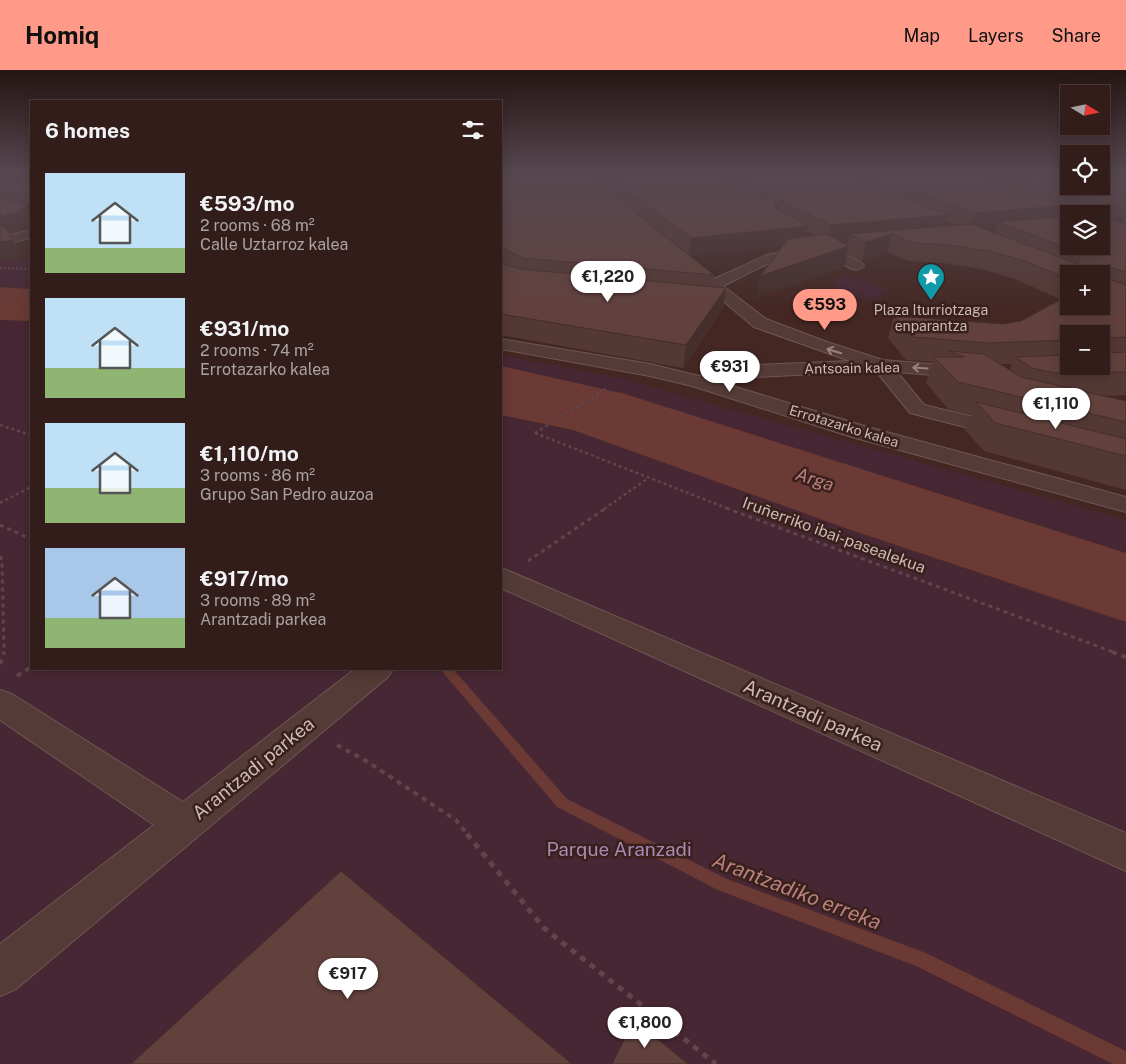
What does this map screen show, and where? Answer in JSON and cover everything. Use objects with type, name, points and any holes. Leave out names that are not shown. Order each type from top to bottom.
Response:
[{"type":"street","points":[[0,241],[30,239]]},
{"type":"street","points":[[0,246],[30,239]]},
{"type":"street","points":[[809,240],[857,266]]},
{"type":"street","points":[[710,293],[749,265],[791,251],[853,246]]},
{"type":"street","points":[[677,256],[710,293],[736,303],[760,323],[767,334],[770,349],[755,371]]},
{"type":"street","points":[[760,323],[821,346],[881,365],[917,409],[1022,436]]},
{"type":"street","name":"Errotazarko kalea","points":[[502,344],[650,370],[699,382],[860,432],[1126,505]]},
{"type":"street","name":"Antsoain kalea","points":[[699,382],[755,371],[881,365],[986,374]]},
{"type":"street","name":"Arantzadi parkea","points":[[502,578],[1126,852]]},
{"type":"street","name":"Arantzadi parkea","points":[[0,703],[184,824],[303,726],[376,670]]},
{"type":"street","points":[[0,973],[184,824]]},
{"type":"path","points":[[0,268],[30,269]]},
{"type":"path","name":"Iruñerriko ibai-pasealekua","points":[[615,384],[535,433],[647,478],[1126,657]]},
{"type":"path","points":[[0,425],[30,435]]},
{"type":"path","points":[[502,578],[647,478]]},
{"type":"path","points":[[0,502],[30,487]]},
{"type":"path","points":[[0,525],[30,539]]},
{"type":"path","points":[[0,556],[2,560],[4,654],[0,664]]},
{"type":"path","points":[[303,726],[368,762],[456,820],[544,928],[716,1064]]},
{"type":"green space","points":[[30,260],[30,289],[0,287],[0,262]]},
{"type":"green space","points":[[845,275],[888,289],[881,292],[884,300],[835,295],[833,286],[837,280]]},
{"type":"green space","name":"Parque Aranzadi","points":[[0,320],[30,321],[30,670],[502,670],[502,415],[573,430],[848,529],[1126,622],[1126,1064],[0,1064]]},
{"type":"green space","points":[[502,355],[623,379],[1126,520],[1126,553],[974,504],[502,366]]},
{"type":"water","points":[[0,287],[30,289],[30,321],[0,320]]},
{"type":"water","name":"Arga","points":[[502,366],[625,394],[1126,553],[1126,622],[848,529],[573,430],[502,415]]},
{"type":"building","points":[[502,219],[644,219],[714,275],[523,258],[502,248]]},
{"type":"building","points":[[666,219],[796,219],[808,226],[691,238]]},
{"type":"building","points":[[820,219],[897,219],[831,225]]},
{"type":"building","points":[[1060,219],[1060,245],[998,222]]},
{"type":"building","points":[[1110,219],[1126,224],[1126,272],[1110,267],[1110,265],[1060,265],[1060,275],[1022,260],[988,251],[950,245],[913,243],[892,234],[866,242],[849,234],[971,224],[1078,264],[1080,255],[1110,255]]},
{"type":"building","points":[[6,226],[5,228],[14,240],[0,242],[0,227]]},
{"type":"building","points":[[826,234],[849,246],[760,276],[788,239]]},
{"type":"building","points":[[502,263],[520,269],[726,288],[686,345],[502,314]]},
{"type":"building","points":[[1110,279],[1126,285],[1126,337],[1111,338],[1110,342],[1110,325],[1060,325],[1060,340],[988,343],[913,337],[894,316],[1003,324],[1021,321],[1060,300],[1060,315],[1110,315]]},
{"type":"building","points":[[948,351],[984,354],[1021,377],[1126,401],[1126,422],[958,382],[934,357],[964,357]]},
{"type":"building","points":[[1126,352],[1126,372],[1110,372],[1110,353]]},
{"type":"building","points":[[1060,355],[1060,373],[1032,368],[1015,357]]},
{"type":"building","points":[[976,402],[1126,439],[1126,456],[995,423]]},
{"type":"building","points":[[341,871],[572,1064],[131,1064]]},
{"type":"building","points":[[634,1020],[688,1064],[612,1064]]},
{"type":"waterway","name":"Arantzadiko erreka","points":[[447,670],[562,803],[723,885],[920,959],[1126,1061]]},
{"type":"place","name":"Plaza Iturriotzaga enparantza","points":[[931,301]]}]
